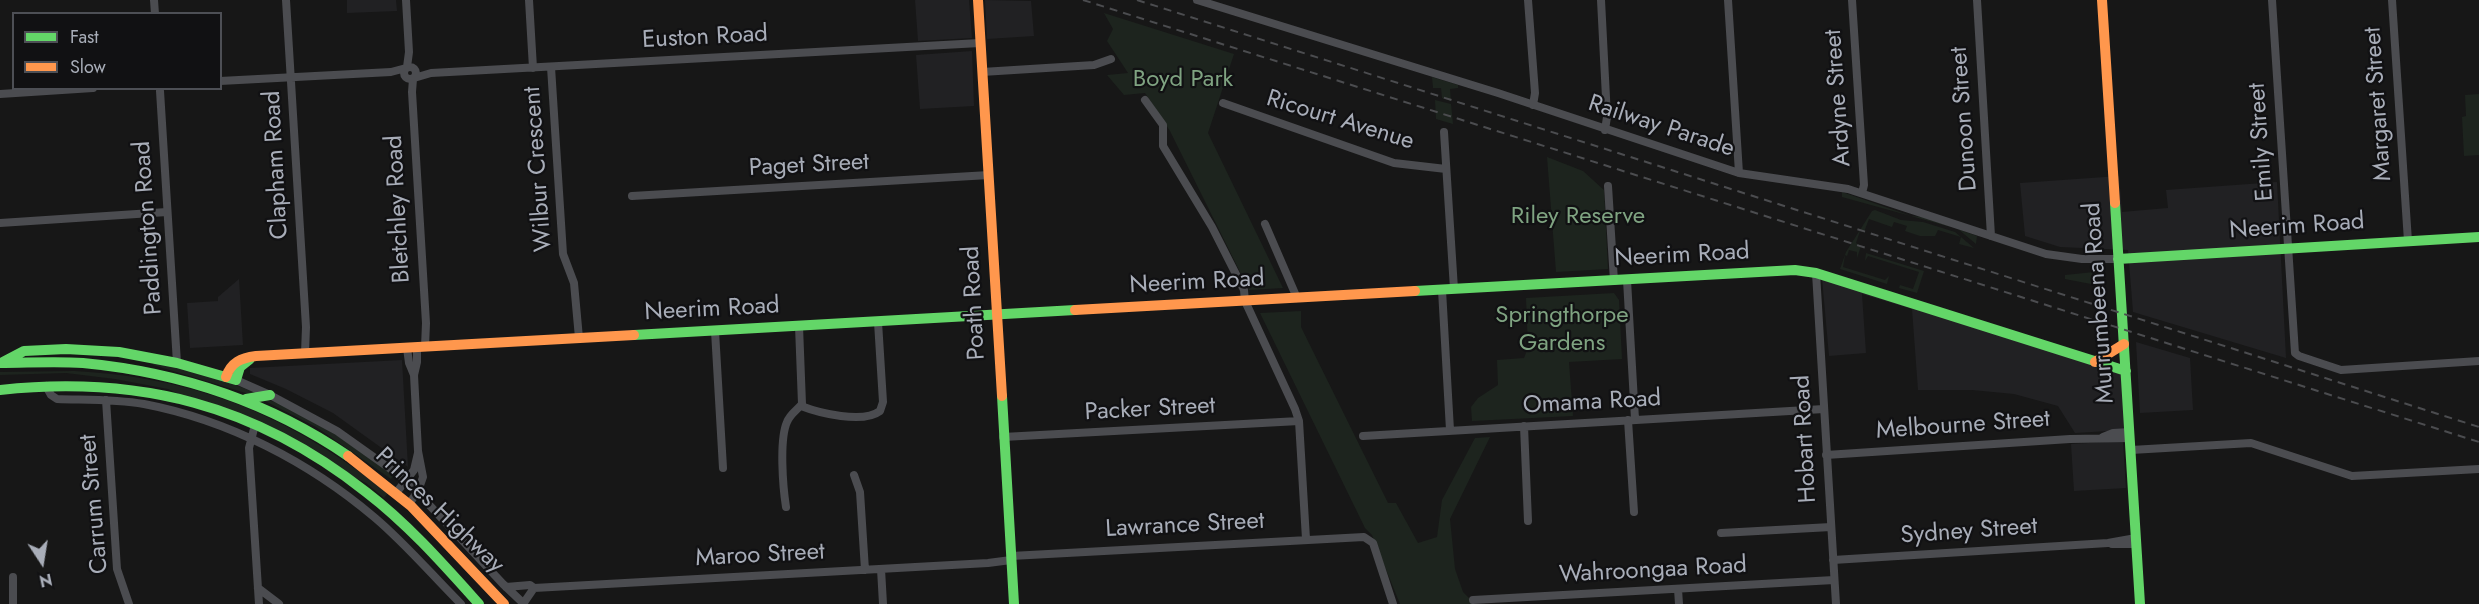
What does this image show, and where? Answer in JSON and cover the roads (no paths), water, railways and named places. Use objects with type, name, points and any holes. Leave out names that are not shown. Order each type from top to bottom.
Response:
[{"type":"main road","name":"Poath Road","points":[[978,0],[1014,604]]},
{"type":"main road","name":"Murrumbeena Road","points":[[2102,0],[2140,604]]},
{"type":"main road","name":"Neerim Road","points":[[2118,259],[2479,237]]},
{"type":"main road","name":"Neerim Road","points":[[231,379],[240,367],[256,356],[1795,270],[1816,273],[2126,371]]},
{"type":"main road","points":[[2095,362],[2124,344]]},
{"type":"main road","points":[[1,363],[24,351],[66,349],[127,353],[177,363],[231,379]]},
{"type":"main road","name":"Princes Highway","points":[[1,363],[83,363],[142,372],[195,383],[244,399],[286,419],[325,440],[370,471],[409,504],[504,604]]},
{"type":"main road","name":"Princes Highway","points":[[0,390],[46,386],[98,386],[146,391],[209,407],[255,425],[327,463],[366,491],[419,540],[479,604]]},
{"type":"main road","points":[[244,399],[270,395]]},
{"type":"main road","points":[[396,493],[396,503],[415,524],[419,540]]},
{"type":"street","name":"Clapham Road","points":[[286,0],[308,353]]},
{"type":"street","points":[[406,0],[410,68],[404,74],[410,78]]},
{"type":"street","points":[[529,0],[533,68]]},
{"type":"street","name":"Railway Parade","points":[[1197,0],[1533,105],[1739,173],[1862,193],[2020,247],[2058,257],[2118,259]]},
{"type":"street","points":[[1528,0],[1535,93],[1533,105]]},
{"type":"street","points":[[1600,0],[1607,117],[1605,130]]},
{"type":"street","points":[[1728,0],[1739,173]]},
{"type":"street","name":"Ardyne Street","points":[[1852,0],[1862,193]]},
{"type":"street","name":"Dunoon Street","points":[[1977,0],[1990,236]]},
{"type":"street","name":"Emily Street","points":[[2272,0],[2295,353],[2342,370],[2479,361]]},
{"type":"street","name":"Margaret Street","points":[[2392,0],[2408,241]]},
{"type":"street","name":"Euston Road","points":[[410,78],[431,73],[980,43]]},
{"type":"street","points":[[982,72],[1094,65],[1111,59]]},
{"type":"street","name":"Wilbur Crescent","points":[[551,67],[563,254],[574,282],[579,338]]},
{"type":"street","points":[[222,81],[391,72],[410,68],[417,73],[410,78]]},
{"type":"street","name":"Euston Road","points":[[410,68],[431,73]]},
{"type":"street","points":[[391,72],[410,78]]},
{"type":"street","name":"Bletchley Road","points":[[410,78],[426,323],[420,347],[409,363],[414,375],[418,451],[423,472],[418,491]]},
{"type":"street","points":[[0,94],[62,90]]},
{"type":"street","name":"Paddington Road","points":[[160,90],[177,363]]},
{"type":"street","points":[[1145,100],[1163,125],[1163,146],[1212,227],[1244,290],[1245,302],[1299,421],[1306,539]]},
{"type":"street","name":"Ricourt Avenue","points":[[1223,104],[1394,163],[1446,169]]},
{"type":"street","points":[[1444,132],[1454,290]]},
{"type":"street","name":"Paget Street","points":[[632,196],[988,175]]},
{"type":"street","points":[[1608,186],[1614,281]]},
{"type":"street","points":[[0,223],[167,212]]},
{"type":"street","points":[[1265,224],[1297,298]]},
{"type":"street","name":"Hobart Road","points":[[1816,273],[1836,604]]},
{"type":"street","points":[[1628,280],[1634,512]]},
{"type":"street","points":[[1442,290],[1450,430]]},
{"type":"street","points":[[801,406],[831,416],[868,416],[880,411],[883,402],[878,322]]},
{"type":"street","points":[[786,507],[782,459],[785,427],[791,416],[801,406],[803,380],[799,326]]},
{"type":"street","points":[[715,331],[723,468]]},
{"type":"street","points":[[231,379],[270,395],[337,431],[406,480],[523,604],[534,588]]},
{"type":"street","points":[[46,386],[57,399],[106,400],[163,409],[212,423],[250,439],[313,472],[375,517],[461,604]]},
{"type":"street","name":"Carrum Street","points":[[106,400],[117,569],[129,604]]},
{"type":"street","name":"Omama Road","points":[[1363,436],[1824,409]]},
{"type":"street","name":"Packer Street","points":[[1004,437],[1299,421]]},
{"type":"street","points":[[255,425],[250,439],[259,604]]},
{"type":"street","points":[[1524,426],[1528,520]]},
{"type":"street","name":"Melbourne Street","points":[[1826,455],[2130,435]]},
{"type":"street","points":[[2131,450],[2251,443],[2352,476],[2479,469]]},
{"type":"street","points":[[396,493],[414,470],[418,451]]},
{"type":"street","points":[[854,475],[860,492],[865,570]]},
{"type":"street","points":[[409,504],[418,491]]},
{"type":"street","points":[[1721,532],[1831,527]]},
{"type":"street","name":"Lawrance Street","points":[[1012,560],[1360,537],[1368,538],[1373,543],[1394,604]]},
{"type":"street","name":"Sydney Street","points":[[1833,560],[2136,541]]},
{"type":"street","name":"Maroo Street","points":[[506,586],[530,585],[534,588],[1012,560]]},
{"type":"street","points":[[881,569],[883,604]]},
{"type":"street","points":[[13,577],[13,604]]},
{"type":"street","name":"Wahroongaa Road","points":[[1473,600],[1834,580]]},
{"type":"street","points":[[258,588],[279,604]]},
{"type":"street","points":[[1678,589],[1679,604]]},
{"type":"railway","points":[[1083,0],[2479,442]]},
{"type":"railway","points":[[1137,0],[2479,427]]},
{"type":"park label","name":"Boyd Park","points":[[1183,80]]},
{"type":"park label","name":"Riley Reserve","points":[[1578,217]]},
{"type":"park label","name":"Springthorpe Gardens","points":[[1562,330]]}]
